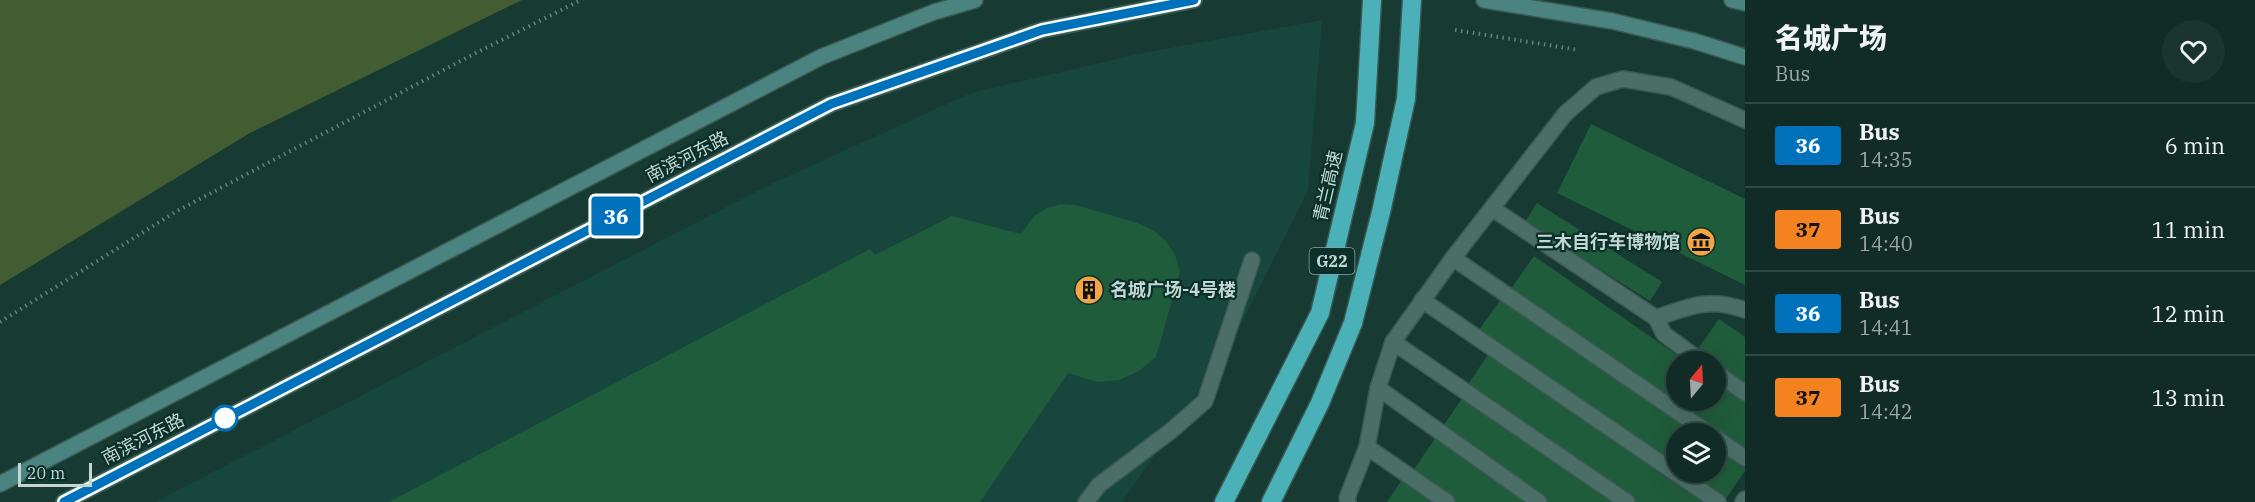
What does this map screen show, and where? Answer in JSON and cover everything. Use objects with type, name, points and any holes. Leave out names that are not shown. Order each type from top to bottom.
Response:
[{"type":"highway","name":"青兰高速","points":[[1224,502],[1320,313],[1365,123],[1372,0]]},
{"type":"highway","name":"G22","points":[[1271,502],[1320,403],[1353,323],[1406,99],[1412,0]]},
{"type":"main road","name":"南滨河东路","points":[[0,484],[821,57],[934,12],[975,0]]},
{"type":"main road","name":"南滨河东路","points":[[64,502],[831,104],[1042,30],[1194,0]]},
{"type":"main road","points":[[1484,0],[1612,21],[1694,41],[1745,57]]},
{"type":"main road","points":[[1732,0],[1745,3]]},
{"type":"street","points":[[1349,501],[1367,447],[1378,388],[1393,342],[1453,258],[1565,114],[1596,87],[1623,80],[1671,87],[1745,120]]},
{"type":"street","points":[[1493,209],[1656,318],[1664,334],[1687,351]]},
{"type":"street","points":[[1453,258],[1694,423]]},
{"type":"street","points":[[1086,502],[1099,485],[1172,430],[1205,401],[1252,260]]},
{"type":"street","points":[[1422,300],[1718,502]]},
{"type":"street","points":[[1656,318],[1698,303],[1720,303],[1745,310]]},
{"type":"street","points":[[1393,342],[1627,502]]},
{"type":"street","points":[[1726,379],[1745,393]]},
{"type":"street","points":[[1378,388],[1539,502]]},
{"type":"street","points":[[1726,445],[1745,458]]},
{"type":"street","points":[[1367,447],[1448,502]]},
{"type":"path","points":[[0,322],[177,212],[470,56],[581,0]]},
{"type":"path","points":[[1455,30],[1579,50]]},
{"type":"shaded area","points":[[0,0],[522,0],[250,133],[0,285]]},
{"type":"shaded area","points":[[1322,20],[1308,190],[1231,345],[1122,502],[155,502],[767,186],[971,93],[1138,54]]},
{"type":"building","name":"三木自行车博物馆","points":[[1591,124],[1745,199],[1745,285],[1557,193]]},
{"type":"building","points":[[1537,203],[1662,282],[1650,301],[1525,222]]},
{"type":"building","points":[[1061,204],[1076,205],[1153,230],[1166,241],[1175,255],[1180,272],[1156,357],[1139,371],[1119,380],[1097,382],[1068,373],[980,502],[389,502],[870,249],[875,255],[952,216],[1021,234],[1034,216],[1047,208]]},
{"type":"building","points":[[1534,256],[1671,351],[1666,351],[1666,398],[1510,290]]},
{"type":"building","points":[[1503,296],[1685,423],[1666,423],[1666,459],[1479,330]]},
{"type":"building","points":[[1719,319],[1745,337],[1745,383],[1726,370],[1726,351],[1697,350]]},
{"type":"building","points":[[1490,352],[1666,473],[1666,483],[1681,483],[1709,502],[1634,502],[1466,387]]},
{"type":"building","points":[[1726,389],[1745,402],[1745,453],[1726,440],[1726,423],[1702,423],[1684,411],[1726,411]]},
{"type":"building","points":[[1463,397],[1616,502],[1541,502],[1439,432]]},
{"type":"building","points":[[1436,437],[1531,502],[1456,502],[1412,472]]},
{"type":"building","points":[[1726,451],[1745,464],[1745,471],[1725,500],[1700,483],[1726,483]]},
{"type":"building","points":[[1403,478],[1438,502],[1387,502]]},
{"type":"bus line","name":"36","points":[[64,502],[831,104],[1042,30],[1194,0]]},
{"type":"place","name":"三木自行车博物馆","points":[[1701,242]]},
{"type":"place","name":"名城广场-4号楼","points":[[1089,290]]}]
